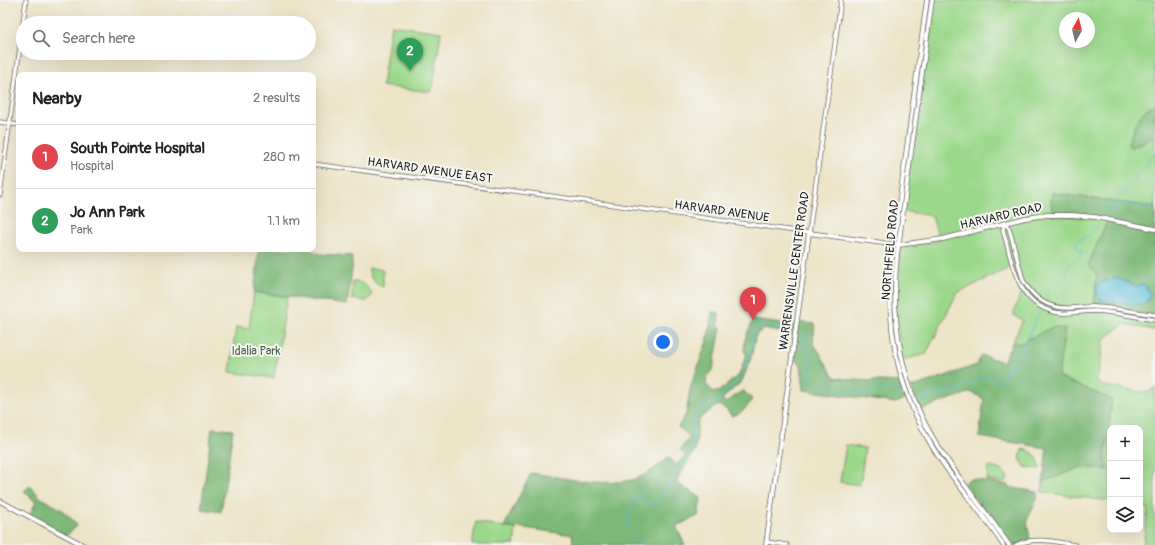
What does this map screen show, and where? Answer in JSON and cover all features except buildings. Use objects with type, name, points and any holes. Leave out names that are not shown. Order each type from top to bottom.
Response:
[{"type":"main road","points":[[24,16],[26,0]]},
{"type":"main road","name":"WARRENSVILLE CENTER ROAD","points":[[767,544],[841,0]]},
{"type":"main road","name":"NORTHFIELD ROAD","points":[[927,0],[889,298],[891,330],[898,366],[907,393],[923,430],[939,456],[1003,545]]},
{"type":"main road","name":"NORTHFIELD ROAD","points":[[932,0],[896,245],[895,309],[899,348],[910,388],[935,442],[1009,545]]},
{"type":"main road","points":[[17,72],[18,60]]},
{"type":"main road","points":[[0,195],[16,77]]},
{"type":"main road","points":[[0,122],[16,124]]},
{"type":"main road","name":"HARVARD AVENUE EAST","points":[[316,164],[544,195]]},
{"type":"main road","name":"HARVARD AVENUE","points":[[544,195],[809,234],[896,245]]},
{"type":"main road","name":"HARVARD ROAD","points":[[896,245],[943,239],[1004,223],[1046,215],[1072,214],[1155,229]]},
{"type":"main road","points":[[1004,223],[1009,228],[1023,280],[1032,293],[1041,301],[1061,308],[1096,306],[1155,315]]},
{"type":"main road","points":[[1004,223],[1003,230],[1018,282],[1027,296],[1040,306],[1061,313],[1097,312],[1155,320]]},
{"type":"main road","points":[[0,501],[83,545]]},
{"type":"main road","points":[[1016,545],[1026,541],[1037,540],[1075,545]]},
{"type":"main road","points":[[767,544],[787,545]]},
{"type":"green space","points":[[933,0],[1155,0],[1155,222],[1108,219],[1097,274],[1094,311],[1155,320],[1155,330],[1124,324],[1104,339],[1097,381],[1100,385],[1147,393],[1155,387],[1155,545],[1143,545],[1148,508],[1143,507],[1143,425],[1109,425],[1112,400],[1058,377],[1053,327],[1019,344],[1013,341],[1023,320],[1013,315],[1022,289],[1013,266],[957,293],[926,354],[902,360],[895,309],[898,245],[939,240],[932,216],[903,211],[907,172],[905,173]]},
{"type":"green space","points":[[391,25],[441,32],[432,92],[382,86]]},
{"type":"green space","points":[[1155,104],[1155,137],[1130,147],[1128,144],[1137,121],[1144,111]]},
{"type":"green space","points":[[1052,193],[1155,207],[1155,315],[1094,307],[1097,274],[1088,265],[1108,219],[1052,215]],"holes":[[[1106,280],[1133,284],[1136,286],[1135,305],[1101,300]]]},
{"type":"green space","points":[[259,252],[315,252],[320,254],[352,256],[352,270],[347,305],[254,292]]},
{"type":"green space","points":[[369,268],[383,270],[383,287],[373,280]]},
{"type":"green space","points":[[353,281],[362,284],[369,289],[372,295],[367,301],[352,299]]},
{"type":"green space","name":"Idalia Park","points":[[254,292],[287,297],[274,378],[230,372],[236,327],[249,329]]},
{"type":"green space","points":[[712,312],[719,313],[718,324],[721,328],[713,369],[707,376],[706,384],[713,392],[718,392],[739,375],[747,353],[744,352],[745,339],[753,320],[796,326],[797,322],[815,324],[813,343],[834,377],[852,380],[903,382],[909,398],[895,403],[804,390],[801,364],[792,358],[795,335],[764,329],[756,334],[751,358],[742,381],[722,399],[726,403],[743,390],[752,399],[744,410],[738,414],[731,416],[726,409],[718,405],[701,417],[697,425],[695,450],[676,481],[678,484],[701,498],[698,516],[676,526],[685,545],[572,545],[573,535],[517,527],[516,529],[504,527],[531,473],[583,481],[623,481],[635,479],[644,475],[657,467],[668,457],[676,465],[686,455],[680,450],[690,437],[678,427],[686,414],[690,389],[708,338]]},
{"type":"green space","points":[[1053,327],[1065,329],[1058,377],[1112,400],[1109,425],[1107,425],[1105,460],[1107,470],[1081,467],[1043,482],[1047,448],[979,437],[984,399],[971,392],[919,410],[910,388],[977,365],[981,355],[1003,362],[1013,341],[1019,344]]},
{"type":"green space","points":[[212,428],[233,430],[221,512],[201,509]]},
{"type":"green space","points":[[1107,443],[1107,501],[1042,492],[1043,482],[1081,467],[1105,460]]},
{"type":"green space","points":[[846,445],[865,448],[860,485],[840,482]]},
{"type":"green space","points":[[1022,449],[1035,455],[1040,469],[1025,467],[1022,460],[1020,461]]},
{"type":"green space","points":[[988,467],[998,469],[1003,472],[1008,480],[1006,482],[987,480]]},
{"type":"green space","points":[[972,479],[1038,492],[1037,499],[1027,520],[1030,540],[1016,545],[1009,545],[964,483]]},
{"type":"green space","points":[[30,486],[41,498],[62,510],[78,525],[66,536],[29,516],[36,502],[24,491]]},
{"type":"green space","points":[[476,522],[516,529],[514,545],[472,545]]},
{"type":"water","points":[[1116,278],[1136,286],[1141,284],[1145,285],[1151,295],[1146,303],[1135,305],[1100,300],[1096,288],[1098,285]]},
{"type":"waterway","points":[[1153,155],[1155,151]]},
{"type":"waterway","points":[[1106,211],[1133,182],[1151,157]]},
{"type":"waterway","points":[[1108,209],[1113,211],[1115,206],[1119,203],[1155,209]]},
{"type":"waterway","points":[[1047,298],[1047,293],[1050,286],[1067,279],[1068,266],[1079,260],[1082,251],[1075,247],[1077,241],[1089,236],[1098,225]]},
{"type":"waterway","points":[[920,399],[960,389],[967,382],[973,383],[983,377],[987,377],[998,382],[1003,381],[1004,372],[1014,367],[1016,359],[1021,354],[1039,312]]},
{"type":"waterway","points":[[691,451],[693,448],[694,439],[691,428],[695,415],[699,409],[715,403],[740,379],[752,348],[752,341],[756,327],[762,326],[793,331]]},
{"type":"waterway","points":[[796,331],[800,332],[803,336],[805,348],[810,355],[808,376],[826,387],[840,391],[852,390],[863,395],[882,389],[891,389],[902,393]]},
{"type":"waterway","points":[[638,545],[636,536],[627,523],[636,495],[642,497],[649,504],[657,503],[683,461]]},
{"type":"place","name":"Jo Ann Park","points":[[410,71]]},
{"type":"place","name":"South Pointe Hospital","points":[[753,320]]}]
